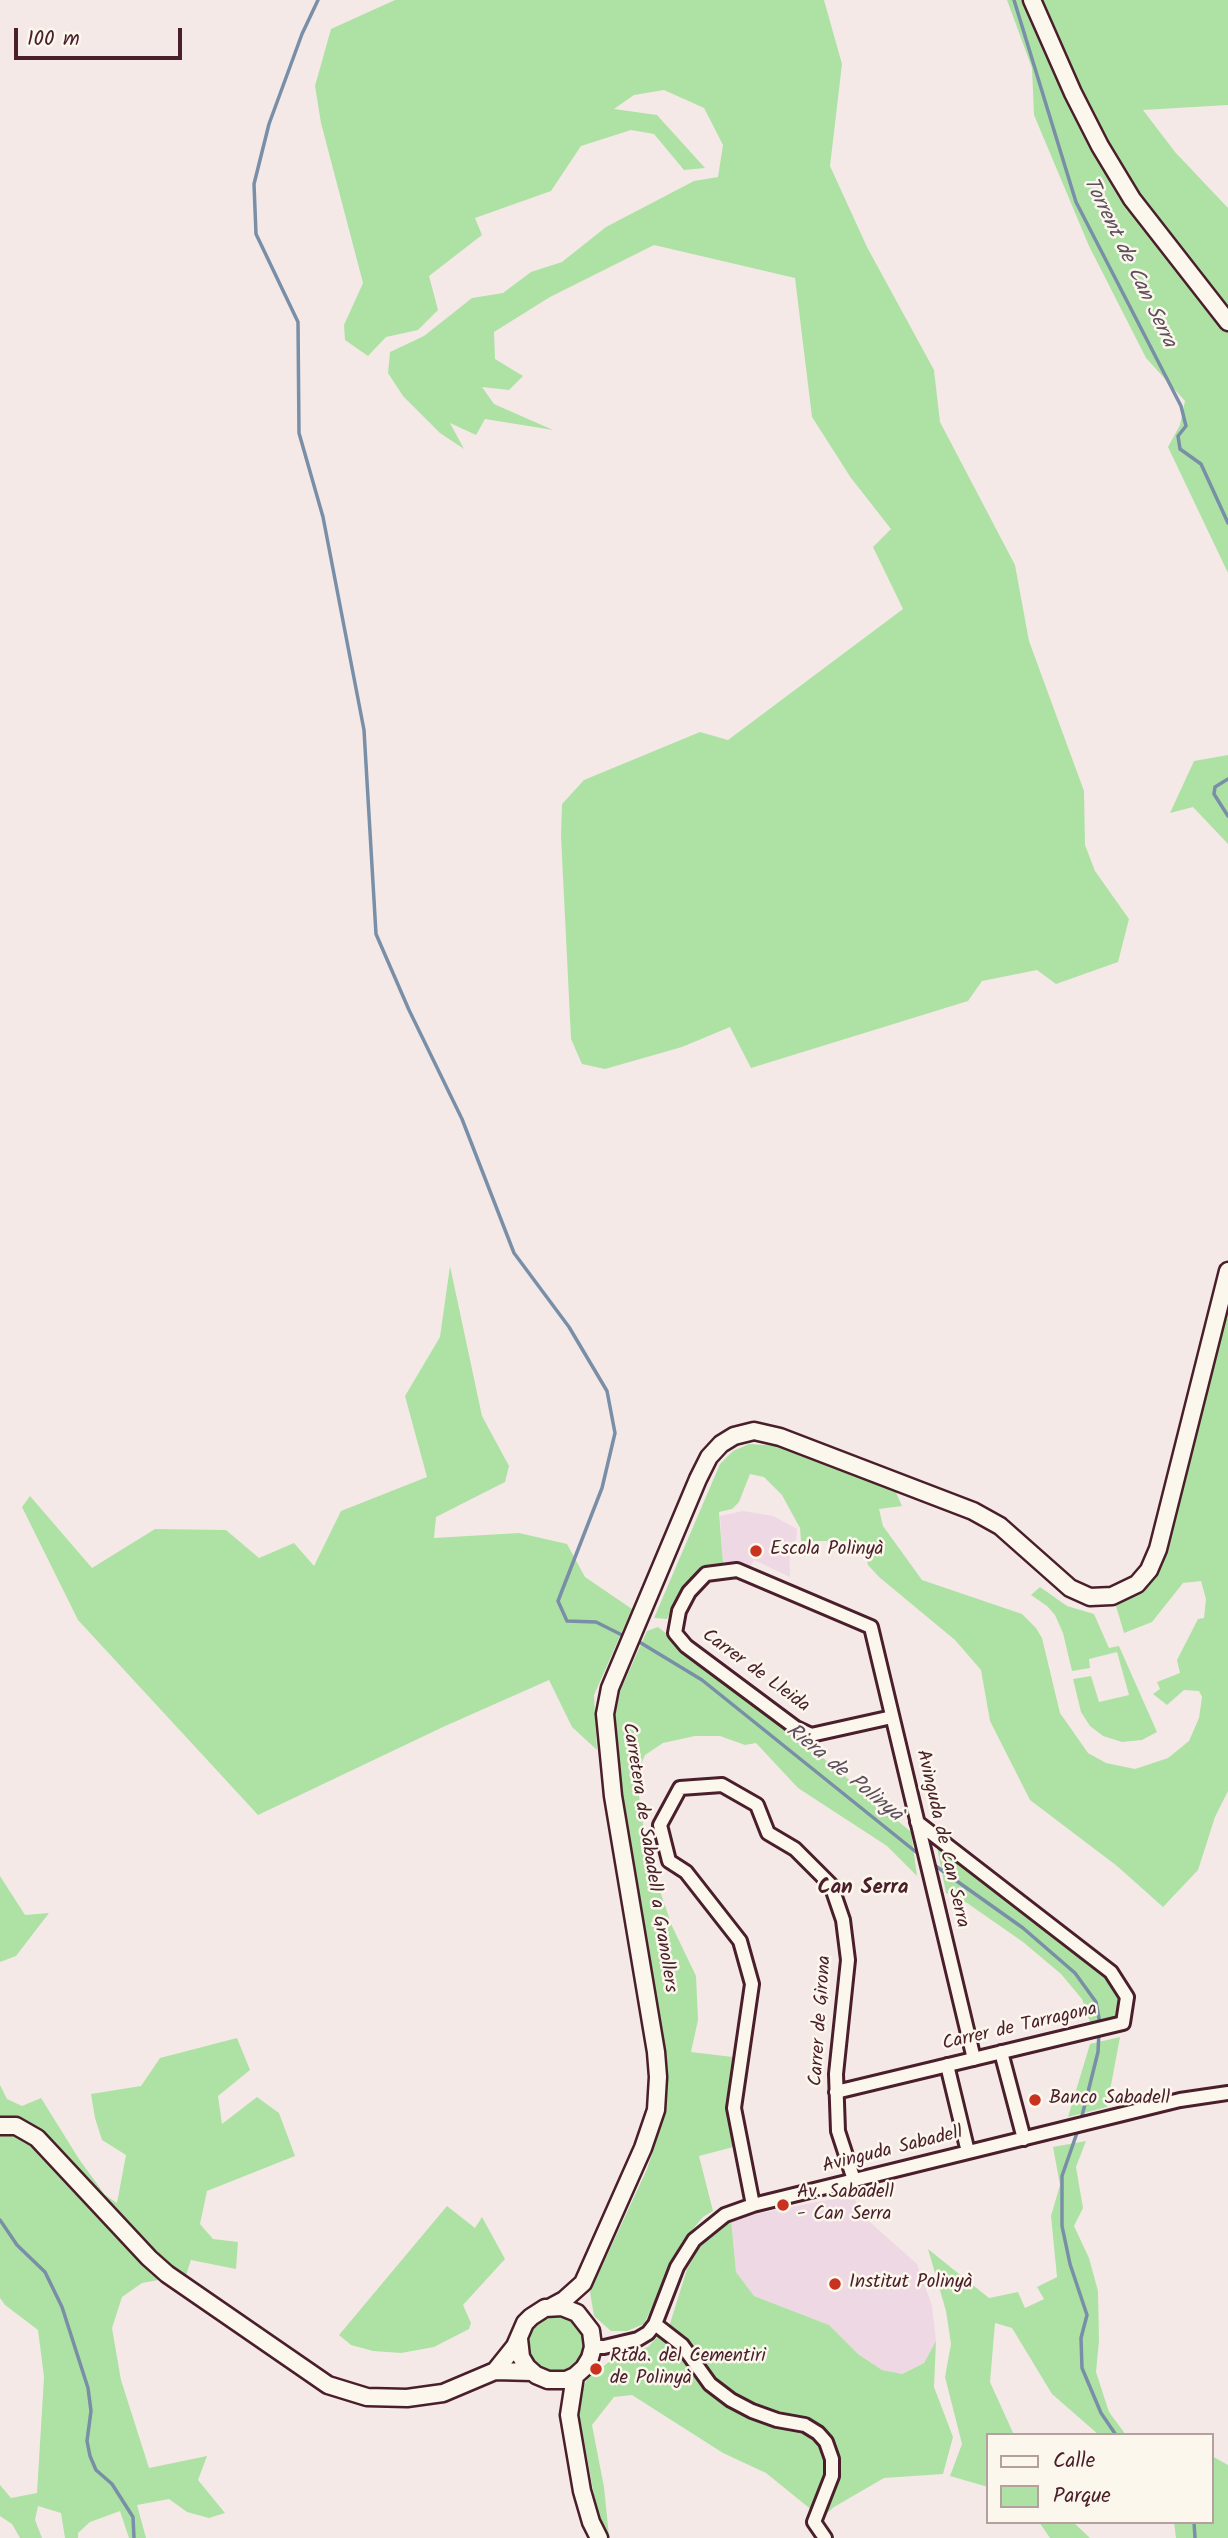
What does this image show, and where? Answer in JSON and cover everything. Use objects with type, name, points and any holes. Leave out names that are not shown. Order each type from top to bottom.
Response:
[{"type":"main road","points":[[1032,0],[1073,93],[1100,146],[1132,199],[1228,322]]},
{"type":"main road","name":"Carretera de Sabadell a Granollers","points":[[551,2307],[568,2297],[583,2283],[651,2130],[658,2088],[654,2038],[613,1796],[605,1706],[709,1457],[721,1444],[734,1436],[754,1432],[780,1437],[973,1511],[1000,1526],[1070,1588],[1090,1597],[1112,1596],[1137,1584],[1154,1559],[1228,1271]]},
{"type":"main road","points":[[0,2126],[16,2126],[37,2138],[167,2274],[328,2385],[367,2398],[407,2398],[443,2393],[495,2371],[532,2372],[548,2380],[557,2381],[575,2376],[584,2368],[593,2347],[591,2331],[584,2320],[570,2309],[551,2307],[538,2311],[521,2331],[521,2357],[532,2372]]},
{"type":"main road","name":"Carretera de Sabadell a Granollers","points":[[583,2283],[584,2320]]},
{"type":"main road","points":[[495,2371],[519,2339]]},
{"type":"main road","points":[[575,2376],[569,2415],[582,2491],[590,2522],[599,2538]]},
{"type":"main road","points":[[548,2380],[569,2415]]},
{"type":"street","name":"Carrer de Lleida","points":[[871,1627],[737,1570],[706,1574],[688,1592],[679,1611],[675,1633],[686,1646],[796,1728],[811,1735],[892,1717]]},
{"type":"street","name":"Avinguda de Can Serra","points":[[871,1627],[974,2059]]},
{"type":"street","name":"Carrer de Girona","points":[[753,2205],[734,2108],[752,1984],[740,1941],[686,1872],[669,1861],[660,1825],[680,1788],[722,1785],[757,1805],[768,1833],[795,1849],[831,1885],[843,1920],[848,1960],[835,2074],[838,2131],[854,2180]]},
{"type":"street","name":"Carrer de Tarragona","points":[[836,2092],[1123,2023],[1127,1997],[1111,1972],[917,1822]]},
{"type":"street","points":[[1001,2052],[1024,2139]]},
{"type":"street","points":[[947,2065],[968,2152]]},
{"type":"street","name":"Avinguda Sabadell","points":[[655,2324],[677,2267],[694,2240],[725,2216],[753,2205],[1180,2100],[1228,2093]]},
{"type":"street","points":[[593,2347],[638,2339],[648,2333],[655,2324],[682,2345],[710,2384],[731,2400],[751,2411],[777,2420],[805,2425],[818,2433],[826,2442],[832,2459],[832,2476],[814,2522],[825,2538]]},
{"type":"shaded area","name":"Escola Polinyà","points":[[743,1511],[773,1516],[797,1529],[796,1541],[789,1543],[790,1577],[754,1560],[750,1567],[733,1562],[723,1563],[720,1516]]},
{"type":"shaded area","name":"Institut Polinyà","points":[[853,2195],[862,2215],[917,2264],[932,2306],[936,2341],[924,2363],[901,2374],[882,2370],[858,2354],[829,2325],[754,2296],[736,2272],[731,2219]]},
{"type":"green space","points":[[395,0],[824,0],[842,64],[830,166],[867,247],[934,370],[940,422],[1015,565],[1029,641],[1084,791],[1085,845],[1095,871],[1129,919],[1118,962],[1056,984],[1037,970],[982,981],[968,1001],[751,1068],[730,1027],[682,1047],[605,1069],[582,1064],[571,1039],[561,836],[562,804],[584,780],[700,732],[728,740],[903,609],[873,547],[891,529],[851,478],[812,417],[795,278],[654,245],[550,297],[494,332],[495,359],[523,376],[509,390],[482,387],[494,404],[553,430],[485,419],[476,435],[450,423],[464,449],[440,433],[403,396],[388,373],[390,352],[424,336],[472,298],[503,293],[531,272],[562,262],[606,227],[694,181],[718,177],[723,145],[704,108],[664,90],[634,95],[614,109],[657,115],[705,168],[684,170],[654,134],[631,130],[581,146],[551,191],[475,218],[482,235],[429,276],[438,310],[418,330],[386,337],[368,356],[345,340],[344,325],[363,283],[321,123],[315,86],[331,29]]},
{"type":"green space","points":[[1007,0],[1228,0],[1228,105],[1143,110],[1175,152],[1228,208],[1228,573],[1168,447],[1180,425],[1185,401],[1146,358],[1089,246],[1034,115],[1032,68]]},
{"type":"green space","points":[[1228,755],[1228,844],[1193,807],[1170,813],[1194,761]]},
{"type":"green space","points":[[450,1266],[482,1416],[509,1466],[505,1482],[436,1517],[434,1538],[519,1533],[567,1544],[585,1577],[632,1609],[594,1695],[597,1750],[572,1727],[549,1680],[258,1815],[78,1620],[22,1507],[30,1496],[92,1568],[155,1529],[226,1530],[259,1558],[294,1543],[314,1566],[341,1511],[427,1477],[405,1396],[440,1337]]},
{"type":"green space","points":[[1228,1299],[1228,1791],[1215,1817],[1198,1870],[1163,1907],[1117,1866],[1030,1800],[990,1721],[981,1670],[955,1640],[879,1577],[868,1565],[862,1541],[801,1541],[800,1528],[782,1495],[764,1477],[750,1474],[739,1502],[732,1509],[719,1512],[723,1563],[696,1574],[680,1593],[667,1619],[654,1618],[720,1464],[733,1451],[749,1444],[780,1446],[895,1490],[902,1506],[879,1509],[883,1526],[922,1580],[1022,1614],[1042,1638],[1060,1713],[1088,1753],[1106,1763],[1135,1769],[1168,1758],[1189,1741],[1199,1718],[1202,1697],[1199,1691],[1184,1690],[1167,1705],[1153,1694],[1160,1689],[1157,1682],[1180,1673],[1177,1660],[1198,1619],[1204,1618],[1206,1599],[1201,1581],[1183,1583],[1152,1622],[1124,1633],[1116,1606],[1138,1593],[1155,1578],[1165,1556]]},
{"type":"green space","points":[[1040,1587],[1067,1606],[1094,1614],[1109,1648],[1119,1646],[1157,1732],[1142,1740],[1122,1742],[1103,1736],[1090,1726],[1081,1712],[1073,1679],[1091,1676],[1099,1702],[1129,1695],[1117,1652],[1089,1659],[1090,1668],[1072,1671],[1063,1633],[1055,1615],[1031,1595]]},
{"type":"green space","points":[[658,1627],[790,1730],[911,1832],[917,1876],[887,1846],[798,1788],[756,1743],[745,1745],[720,1736],[695,1736],[663,1743],[645,1755],[637,1774],[641,1815],[654,1873],[672,1926],[696,1976],[698,2020],[691,2052],[733,2057],[729,2106],[737,2146],[699,2156],[713,2211],[703,2217],[682,2242],[644,2324],[627,2331],[611,2331],[594,2316],[590,2292],[647,2169],[661,2126],[664,2087],[616,1769],[613,1725],[620,1691],[647,1631]]},
{"type":"green space","points":[[937,1847],[1110,1977],[1118,1995],[1120,2014],[1110,2021],[1091,2025],[1082,1999],[1061,1974],[1023,1942],[967,1903],[946,1893]]},
{"type":"green space","points":[[0,1876],[25,1915],[49,1913],[16,1956],[0,1962]]},
{"type":"green space","points":[[1120,2037],[1107,2107],[1068,2117],[1090,2044]]},
{"type":"green space","points":[[237,2038],[250,2070],[218,2096],[222,2124],[257,2097],[279,2113],[295,2156],[207,2191],[200,2224],[213,2239],[238,2242],[236,2269],[191,2260],[186,2275],[142,2283],[122,2297],[112,2328],[121,2380],[149,2468],[207,2456],[198,2480],[225,2513],[209,2518],[187,2512],[169,2499],[137,2505],[146,2538],[129,2538],[120,2511],[90,2522],[78,2533],[78,2538],[65,2538],[61,2513],[38,2506],[35,2520],[42,2538],[20,2538],[12,2524],[0,2516],[0,2485],[11,2498],[37,2493],[44,2377],[38,2330],[5,2305],[0,2298],[0,2085],[7,2099],[22,2106],[41,2098],[105,2195],[117,2203],[126,2155],[102,2140],[91,2094],[141,2086],[160,2058]]},
{"type":"green space","points":[[1086,2141],[1076,2167],[1083,2208],[1074,2226],[1089,2258],[1098,2291],[1099,2341],[1096,2372],[1109,2412],[1125,2433],[1097,2433],[1052,2394],[1012,2328],[995,2323],[990,2382],[1013,2433],[986,2433],[986,2486],[950,2476],[962,2444],[945,2377],[951,2344],[946,2311],[928,2249],[989,2298],[1018,2292],[1025,2308],[1044,2299],[1037,2287],[1057,2277],[1051,2216],[1060,2185],[1053,2147]]},
{"type":"green space","points":[[447,2206],[475,2228],[482,2217],[505,2259],[463,2305],[471,2323],[469,2329],[434,2347],[401,2353],[373,2351],[351,2345],[339,2335]]},
{"type":"green space","points":[[731,2219],[736,2272],[754,2296],[829,2325],[858,2354],[882,2370],[902,2374],[924,2363],[936,2341],[934,2387],[953,2437],[943,2474],[884,2478],[834,2507],[819,2520],[836,2476],[829,2438],[753,2408],[714,2382],[668,2330],[687,2269],[702,2243]]},
{"type":"green space","points":[[556,2315],[573,2320],[581,2328],[586,2345],[581,2362],[573,2370],[556,2375],[539,2370],[531,2362],[526,2345],[531,2328],[539,2320]]},
{"type":"green space","points":[[661,2333],[679,2348],[707,2386],[816,2438],[823,2448],[827,2462],[827,2478],[813,2511],[766,2473],[723,2453],[632,2395],[614,2397],[592,2425],[604,2487],[609,2536],[597,2512],[577,2402],[587,2379],[614,2358],[648,2347]]},
{"type":"green space","points":[[1214,2457],[1228,2465],[1228,2538],[1176,2538],[1174,2524],[1214,2524]]},
{"type":"green space","points":[[1040,2524],[1075,2524],[1090,2538],[1050,2538]]},
{"type":"waterway","points":[[318,0],[302,34],[269,124],[254,184],[256,234],[298,322],[299,433],[323,517],[364,730],[376,934],[409,1010],[462,1119],[514,1253],[569,1327],[607,1391],[615,1433],[602,1488],[558,1601],[567,1621],[596,1622],[622,1635]]},
{"type":"waterway","name":"Torrent de Can Serra","points":[[1014,0],[1076,202],[1181,406],[1186,426],[1178,436],[1180,449],[1201,464],[1228,523]]},
{"type":"waterway","name":"Torrent de Can Serra","points":[[1228,779],[1215,787],[1214,794],[1228,816]]},
{"type":"waterway","name":"Riera de Polinyà","points":[[641,1643],[702,1680],[921,1856]]},
{"type":"waterway","name":"Riera de Polinyà","points":[[930,1862],[1023,1928],[1075,1973],[1096,2002],[1100,2024]]},
{"type":"waterway","points":[[1081,2120],[1098,2052],[1099,2032]]},
{"type":"waterway","points":[[1079,2127],[1062,2176],[1062,2226],[1070,2264],[1087,2315],[1081,2338],[1082,2368],[1101,2413],[1115,2433]]},
{"type":"waterway","points":[[0,2220],[17,2245],[45,2272],[62,2307],[88,2388],[91,2411],[87,2441],[90,2456],[96,2470],[112,2484],[133,2517],[134,2538]]},
{"type":"waterway","points":[[1194,2524],[1195,2538]]},
{"type":"place","name":"Escola Polinyà","points":[[756,1551]]},
{"type":"place","name":"Banco Sabadell","points":[[1035,2100]]},
{"type":"place","name":"Av. Sabadell - Can Serra","points":[[783,2205]]},
{"type":"place","name":"Institut Polinyà","points":[[835,2284]]},
{"type":"place","name":"Rtda. del Cementiri de Polinyà","points":[[596,2369]]},
{"type":"district","name":"Can Serra","points":[[863,1889]]}]
